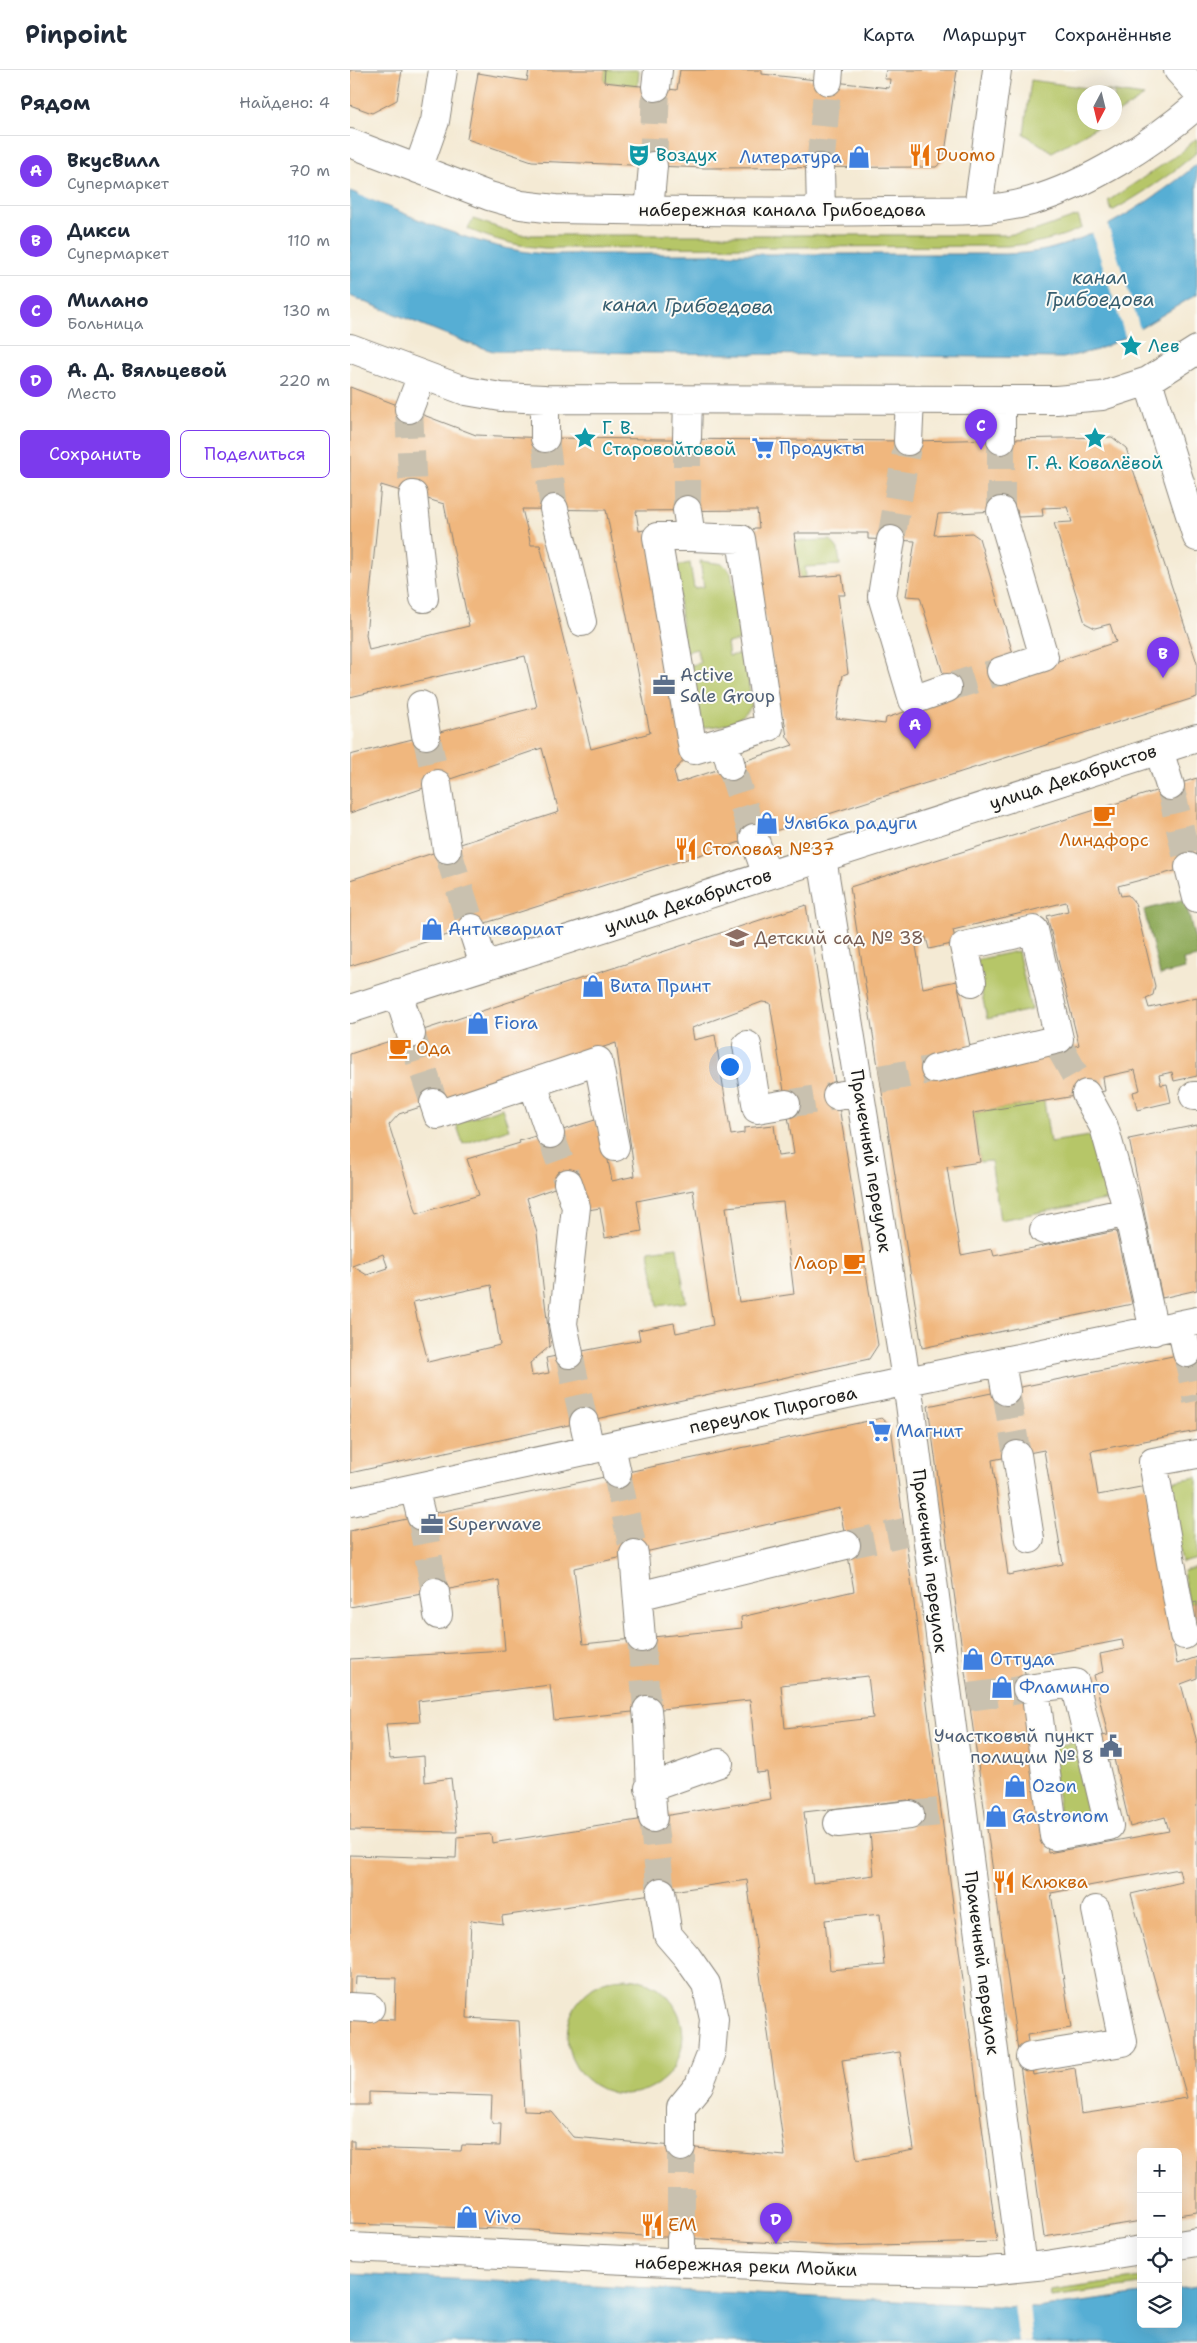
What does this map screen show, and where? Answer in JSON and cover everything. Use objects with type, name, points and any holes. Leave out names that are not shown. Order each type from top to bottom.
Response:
[{"type":"street","points":[[418,169],[436,121],[444,70]]},
{"type":"street","points":[[978,209],[997,70]]},
{"type":"street","points":[[1178,70],[1197,91]]},
{"type":"street","name":"набережная канала Грибоедова","points":[[350,143],[489,196],[521,205],[555,209],[821,212],[978,209],[1030,201],[1076,185],[1166,132],[1197,105]]},
{"type":"street","points":[[649,211],[652,166]]},
{"type":"street","points":[[820,168],[821,212]]},
{"type":"street","points":[[350,348],[422,375],[475,392],[501,397],[688,400],[1056,400],[1102,396],[1148,381],[1197,350]]},
{"type":"street","points":[[409,409],[422,375]]},
{"type":"street","points":[[1148,381],[1191,495],[1197,537]]},
{"type":"street","points":[[545,399],[545,438]]},
{"type":"street","points":[[687,438],[688,400]]},
{"type":"street","points":[[908,441],[910,400]]},
{"type":"street","points":[[1001,400],[1002,440]]},
{"type":"street","points":[[412,495],[424,598]]},
{"type":"street","points":[[554,509],[582,622]]},
{"type":"street","points":[[687,510],[691,537]]},
{"type":"street","points":[[1001,511],[1044,657],[1001,671]]},
{"type":"street","points":[[657,537],[691,537],[742,538],[769,727],[728,753],[693,750],[657,537]]},
{"type":"street","points":[[891,540],[882,596],[913,700],[947,688]]},
{"type":"street","points":[[421,705],[426,735]]},
{"type":"street","name":"улица Декабристов","points":[[350,1009],[1197,738]]},
{"type":"street","points":[[1159,750],[1170,786]]},
{"type":"street","points":[[437,784],[447,848]]},
{"type":"street","points":[[754,838],[767,875]]},
{"type":"street","name":"Прачечный переулок","points":[[822,858],[906,1382],[915,1530],[958,1698],[952,1810],[1015,2059],[1022,2268]]},
{"type":"street","points":[[1189,867],[1197,898]]},
{"type":"street","points":[[472,928],[484,965]]},
{"type":"street","points":[[935,1069],[1060,1045],[1034,930],[964,946],[972,982]]},
{"type":"street","points":[[398,993],[411,1034]]},
{"type":"street","points":[[747,1045],[757,1109],[786,1104]]},
{"type":"street","points":[[434,1103],[438,1115],[598,1061],[615,1147]]},
{"type":"street","points":[[533,1084],[550,1134]]},
{"type":"street","points":[[1086,1094],[1104,1127],[1128,1212],[1154,1331]]},
{"type":"street","points":[[568,1183],[576,1207],[563,1324],[569,1354]]},
{"type":"street","points":[[1044,1230],[1128,1212]]},
{"type":"street","points":[[1187,1353],[1189,1323]]},
{"type":"street","name":"переулок Пирогова","points":[[350,1502],[1189,1323]]},
{"type":"street","points":[[1002,1363],[1006,1391]]},
{"type":"street","points":[[584,1422],[617,1474]]},
{"type":"street","points":[[1184,1635],[1153,1462],[1197,1454]]},
{"type":"street","points":[[1017,1455],[1030,1539]]},
{"type":"street","points":[[414,1488],[421,1516]]},
{"type":"street","points":[[638,1596],[846,1545]]},
{"type":"street","points":[[634,1554],[640,1638]]},
{"type":"street","points":[[1075,1683],[1108,1826],[1054,1836],[1031,1689],[1075,1683]]},
{"type":"street","points":[[647,1710],[650,1741],[649,1788],[653,1818]]},
{"type":"street","points":[[649,1788],[719,1763]]},
{"type":"street","points":[[838,1823],[910,1815]]},
{"type":"street","points":[[661,1892],[668,1936],[706,1984],[714,2019],[711,2055],[699,2085],[681,2107],[681,2147]]},
{"type":"street","points":[[1015,2059],[1123,2042],[1096,1910]]},
{"type":"street","points":[[1182,2244],[1197,2242]]},
{"type":"street","name":"набережная реки Мойки","points":[[350,2247],[681,2251],[856,2271],[979,2272],[1022,2268],[1137,2251]]},
{"type":"green space","points":[[605,70],[639,70],[638,86],[604,82]]},
{"type":"green space","points":[[1031,80],[1077,87],[1077,130],[1091,130],[1052,152],[1024,134]]},
{"type":"green space","points":[[1122,93],[1144,96],[1122,110]]},
{"type":"green space","points":[[1197,138],[1197,152],[1156,184],[1112,211],[1108,201],[1179,154]]},
{"type":"green space","points":[[1078,216],[1082,228],[1046,240],[1007,246],[545,248],[506,242],[468,229],[473,219],[520,235],[1006,235],[1034,231]]},
{"type":"green space","points":[[831,540],[838,549],[840,565],[805,567],[806,577],[800,578],[795,541]]},
{"type":"green space","points":[[700,561],[723,564],[731,572],[742,640],[727,643],[729,656],[744,653],[752,705],[743,716],[724,725],[710,727],[703,727],[697,721],[687,666],[700,663],[697,649],[684,652],[676,566],[690,563],[694,588],[704,587]]},
{"type":"green space","points":[[1185,899],[1197,948],[1197,957],[1183,960],[1185,969],[1160,975],[1144,910]]},
{"type":"green space","points":[[1018,951],[1031,1010],[987,1019],[975,960]]},
{"type":"green space","points":[[1044,1101],[1050,1142],[1096,1135],[1110,1199],[1000,1220],[991,1161],[980,1162],[973,1113]]},
{"type":"green space","points":[[502,1108],[509,1129],[463,1144],[456,1123]]},
{"type":"green space","points":[[677,1247],[686,1302],[658,1306],[649,1251]]},
{"type":"green space","points":[[1197,1477],[1197,1559],[1182,1563],[1168,1482]]},
{"type":"green space","points":[[1197,1567],[1197,1602],[1189,1604],[1183,1571]]},
{"type":"green space","points":[[1075,1742],[1089,1812],[1060,1818],[1051,1747]]},
{"type":"green space","points":[[625,1978],[647,1983],[666,1995],[678,2014],[683,2036],[678,2058],[666,2077],[647,2089],[625,2094],[603,2089],[584,2077],[572,2058],[567,2036],[572,2014],[584,1995],[603,1983]]},
{"type":"green space","points":[[1137,2279],[1137,2286],[1051,2297],[1050,2291]]},
{"type":"water","name":"канал Грибоедова","points":[[1197,164],[1197,294],[1126,337],[1097,350],[1063,358],[493,351],[470,344],[350,296],[350,191],[421,221],[470,238],[495,246],[545,254],[1007,254],[1034,252],[1053,248],[1095,232],[1150,199]]},
{"type":"water","points":[[350,2274],[1036,2308],[1137,2295],[1137,2328],[1182,2328],[1182,2288],[1197,2286],[1197,2343],[350,2343]]},
{"type":"pier","points":[[360,192],[461,231],[460,234],[359,195]]},
{"type":"pier","points":[[1107,222],[1141,332],[1126,339],[1091,229]]},
{"type":"pier","points":[[1014,2305],[1029,2306],[1033,2343],[1019,2343]]},
{"type":"building","points":[[350,70],[402,70],[397,100],[372,113],[350,105]]},
{"type":"building","points":[[529,70],[605,70],[604,82],[677,90],[680,70],[762,70],[762,74],[889,88],[890,79],[884,79],[886,70],[957,70],[944,160],[936,167],[705,168],[532,161],[467,139],[478,73],[527,81]]},
{"type":"building","points":[[350,387],[476,435],[545,438],[908,441],[1112,437],[1126,448],[1197,663],[1197,697],[350,966],[350,880],[559,812],[542,748],[350,813],[350,755],[537,707],[525,656],[350,697]],"holes":[[[381,485],[444,504],[469,626],[369,650],[366,635]],[[1067,507],[1072,522],[1054,523],[1085,623],[1095,628],[1110,624],[1116,642],[1003,679],[1014,657],[979,538],[972,533],[934,535],[938,514],[1017,510],[1018,517],[1043,516],[1042,508]],[[522,509],[606,510],[650,733],[591,749],[540,545],[531,545]],[[757,510],[759,528],[754,528],[751,533],[781,715],[784,718],[787,737],[793,745],[677,783],[674,771],[687,757],[648,534],[644,530],[639,531],[636,511]],[[794,533],[868,533],[868,539],[915,541],[906,596],[920,597],[950,697],[886,718],[885,724],[836,718],[843,675],[848,673],[838,595],[845,595],[842,575],[800,578]]]},
{"type":"building","points":[[1197,778],[1197,865],[1118,886],[1121,896],[1128,895],[1135,903],[1155,986],[1153,995],[1146,998],[1149,1008],[1197,997],[1197,1076],[1174,1081],[1172,1072],[1159,1075],[1161,1085],[1167,1084],[1171,1102],[1137,1110],[1133,1092],[1140,1090],[1135,1070],[1103,1077],[1105,1091],[973,1113],[980,1162],[947,1167],[961,1255],[992,1249],[994,1256],[1116,1231],[1132,1304],[922,1348],[850,887]],"holes":[[[1066,902],[1068,911],[1047,916],[1079,1045],[1061,1050],[971,1051],[957,981],[923,988],[915,940],[926,937],[929,949],[956,943],[953,930]]]},
{"type":"building","points":[[806,905],[878,1345],[869,1359],[350,1473],[350,1054]],"holes":[[[762,1002],[770,1003],[794,1154],[778,1156],[774,1125],[744,1128],[744,1133],[731,1135],[715,1035],[694,1040],[692,1028]],[[616,1043],[635,1176],[612,1181],[606,1150],[595,1120],[550,1134],[519,1141],[520,1143],[467,1159],[479,1195],[417,1214],[389,1125],[399,1114]],[[568,1183],[588,1210],[600,1208],[605,1238],[642,1231],[637,1201],[693,1190],[713,1325],[676,1333],[674,1323],[638,1330],[640,1340],[546,1358],[549,1373],[532,1376],[530,1363],[550,1346],[537,1233],[527,1198]],[[783,1202],[794,1294],[739,1302],[726,1207]],[[383,1254],[388,1268],[367,1275],[352,1266]],[[491,1285],[500,1345],[428,1362],[413,1302]]]},
{"type":"building","points":[[1197,1125],[1197,1290],[1162,1298],[1129,1139]]},
{"type":"building","points":[[1197,1351],[1197,1431],[1091,1451],[1098,1495],[1146,1486],[1177,1664],[1197,1657],[1197,1678],[1181,1684],[1197,1742],[1197,2212],[1182,2214],[1182,2148],[1137,2148],[1137,2222],[1044,2237],[928,1406]],"holes":[[[1044,1450],[1063,1564],[1008,1575],[992,1460]],[[1122,1640],[1124,1649],[1100,1654],[1103,1672],[1094,1675],[1108,1735],[1101,1736],[1107,1761],[1114,1759],[1130,1827],[1165,1817],[1169,1831],[1048,1853],[1023,1659]],[[1179,1869],[1182,1882],[1131,1894],[1187,2098],[1081,2114],[1075,2068],[1033,2075],[1027,2035],[1071,2028],[1051,1893]]]},
{"type":"building","points":[[882,1418],[891,1426],[997,2242],[835,2246],[531,2230],[350,2224],[350,2141],[354,2141],[354,2148],[461,2151],[462,2145],[500,2146],[501,2124],[494,2124],[491,2120],[492,2096],[369,2092],[369,2105],[350,2105],[350,2018],[395,2020],[396,1978],[356,1977],[355,1996],[350,1995],[350,1855],[456,1858],[457,1837],[491,1834],[492,1843],[771,1799],[767,1772],[757,1773],[750,1700],[554,1720],[550,1685],[418,1701],[420,1722],[386,1724],[390,1759],[424,1756],[425,1782],[451,1778],[457,1832],[350,1830],[350,1659],[505,1650],[499,1580],[350,1607],[350,1531]],"holes":[[[840,1508],[854,1591],[741,1617],[742,1628],[583,1644],[574,1568]],[[868,1676],[873,1718],[785,1728],[781,1685]],[[908,1800],[911,1828],[870,1833],[874,1875],[813,1883],[804,1812]],[[747,1880],[785,2156],[573,2137],[552,2112],[524,2111],[519,2021],[467,2018],[471,1920],[503,1924],[502,1916]],[[880,1914],[885,1965],[830,1970],[825,1920]],[[900,2052],[914,2150],[857,2160],[842,2060]]]},
{"type":"building","points":[[1197,1602],[1197,1634],[1189,1604]]},
{"type":"tunnel","points":[[820,168],[828,81]]},
{"type":"tunnel","points":[[653,166],[656,87]]},
{"type":"tunnel","points":[[409,409],[413,495]]},
{"type":"tunnel","points":[[545,438],[554,509]]},
{"type":"tunnel","points":[[687,438],[687,510]]},
{"type":"tunnel","points":[[1001,440],[1001,511]]},
{"type":"tunnel","points":[[891,540],[908,441]]},
{"type":"tunnel","points":[[947,688],[1001,671]]},
{"type":"tunnel","points":[[426,735],[437,784]]},
{"type":"tunnel","points":[[731,766],[754,838]]},
{"type":"tunnel","points":[[1170,786],[1189,867]]},
{"type":"tunnel","points":[[447,849],[472,928]]},
{"type":"tunnel","points":[[411,1034],[434,1103]]},
{"type":"tunnel","points":[[1061,1050],[1086,1094]]},
{"type":"tunnel","points":[[880,1079],[935,1069]]},
{"type":"tunnel","points":[[786,1104],[837,1096]]},
{"type":"tunnel","points":[[550,1134],[568,1183]]},
{"type":"tunnel","points":[[1187,1353],[1197,1401]]},
{"type":"tunnel","points":[[569,1354],[584,1422]]},
{"type":"tunnel","points":[[1006,1391],[1017,1455]]},
{"type":"tunnel","points":[[617,1474],[634,1554]]},
{"type":"tunnel","points":[[421,1516],[435,1592]]},
{"type":"tunnel","points":[[846,1545],[905,1532]]},
{"type":"tunnel","points":[[641,1638],[647,1710]]},
{"type":"tunnel","points":[[969,1697],[1027,1689]]},
{"type":"tunnel","points":[[910,1815],[941,1812]]},
{"type":"tunnel","points":[[653,1818],[661,1892]]},
{"type":"tunnel","points":[[681,2147],[681,2239]]},
{"type":"place","name":"Воздух","points":[[639,155]]},
{"type":"place","name":"Duomo","points":[[920,155]]},
{"type":"place","name":"Литература","points":[[859,157]]},
{"type":"place","name":"Лев","points":[[1131,346]]},
{"type":"place","name":"Г. В. Старовойтовой","points":[[585,438]]},
{"type":"place","name":"Г. А. Ковалёвой","points":[[1095,438]]},
{"type":"place","name":"Продукты","points":[[763,448]]},
{"type":"place","name":"Милано","points":[[981,450]]},
{"type":"place","name":"Дикси","points":[[1163,678]]},
{"type":"place","name":"Active Sale Group","points":[[664,685]]},
{"type":"place","name":"ВкусВилл","points":[[915,749]]},
{"type":"place","name":"Линдфорс","points":[[1104,815]]},
{"type":"place","name":"Улыбка радуги","points":[[767,823]]},
{"type":"place","name":"Столовая №37","points":[[686,849]]},
{"type":"place","name":"Антиквариат","points":[[432,929]]},
{"type":"place","name":"Детский сад № 38","points":[[737,938]]},
{"type":"place","name":"Вита Принт","points":[[593,986]]},
{"type":"place","name":"Fiora","points":[[478,1023]]},
{"type":"place","name":"Ода","points":[[400,1048]]},
{"type":"place","name":"Лаор","points":[[854,1263]]},
{"type":"place","name":"Магнит","points":[[880,1431]]},
{"type":"place","name":"Superwave","points":[[432,1524]]},
{"type":"place","name":"Оттуда","points":[[973,1659]]},
{"type":"place","name":"Фламинго","points":[[1002,1687]]},
{"type":"place","name":"Участковый пункт полиции № 8","points":[[1111,1746]]},
{"type":"place","name":"Ozon","points":[[1015,1786]]},
{"type":"place","name":"Gastronom","points":[[996,1816]]},
{"type":"place","name":"Клюква","points":[[1004,1882]]},
{"type":"place","name":"Vivo","points":[[467,2217]]},
{"type":"place","name":"ЕМ","points":[[652,2225]]},
{"type":"place","name":"А. Д. Вяльцевой","points":[[776,2244]]}]
